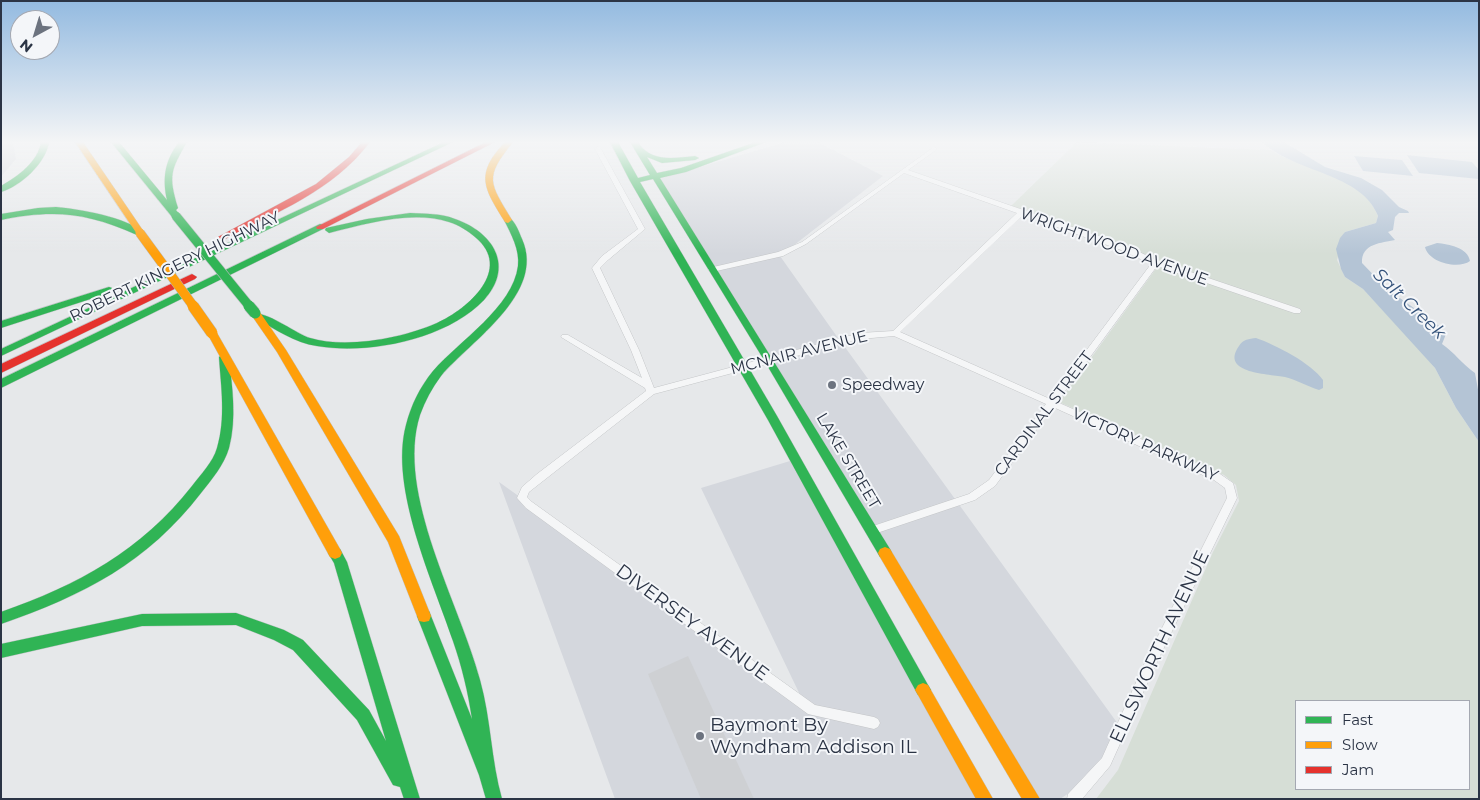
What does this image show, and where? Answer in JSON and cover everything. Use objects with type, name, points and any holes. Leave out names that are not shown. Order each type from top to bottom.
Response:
[{"type":"main road","points":[[1,190],[18,179]]},
{"type":"main road","points":[[104,179],[223,349],[340,562],[410,799]]},
{"type":"main road","points":[[146,179],[255,313],[281,350],[394,540],[487,775],[494,799]]},
{"type":"main road","points":[[167,179],[168,191],[176,216]]},
{"type":"main road","points":[[222,237],[329,179]]},
{"type":"main road","points":[[10,335],[346,179]]},
{"type":"main road","points":[[1,353],[371,179]]},
{"type":"main road","name":"ROBERT KINGERY HIGHWAY","points":[[1,369],[394,179]]},
{"type":"main road","points":[[1,384],[415,179]]},
{"type":"main road","points":[[487,179],[521,245],[523,255],[522,273],[504,302],[444,363],[426,389],[411,425],[408,456],[411,488],[418,513],[460,636],[479,702],[487,775]]},
{"type":"main road","points":[[641,179],[634,181],[743,367],[985,799]]},
{"type":"main road","name":"LAKE STREET","points":[[656,179],[769,360],[1032,799]]},
{"type":"main road","points":[[1,217],[36,210],[72,209],[93,212],[140,233]]},
{"type":"main road","points":[[255,313],[288,332],[318,343],[357,346],[380,343],[425,331],[461,312],[484,291],[494,270],[492,250],[480,233],[458,223],[438,218],[416,216],[377,219],[292,240]]},
{"type":"main road","points":[[1,325],[109,290]]},
{"type":"main road","points":[[2,397],[31,378],[159,307]]},
{"type":"main road","points":[[1,618],[34,608],[93,580],[151,540],[197,492],[224,448],[228,403],[223,349]]},
{"type":"main road","points":[[1,651],[142,620],[236,619],[279,635],[298,645],[363,715],[410,799]]},
{"type":"street","points":[[614,179],[642,230],[605,258],[596,268],[635,350],[650,389]]},
{"type":"street","points":[[712,270],[780,254],[804,243],[892,179]]},
{"type":"street","name":"WRIGHTWOOD AVENUE","points":[[927,179],[1124,248],[1155,263],[1297,311]]},
{"type":"street","points":[[895,333],[1021,213]]},
{"type":"street","name":"CARDINAL STREET","points":[[871,531],[972,497],[992,483],[1155,263]]},
{"type":"street","name":"MCNAIR AVENUE","points":[[650,389],[860,336],[895,333]]},
{"type":"street","name":"VICTORY PARKWAY","points":[[895,333],[1217,477],[1230,486]]},
{"type":"street","points":[[565,336],[650,389]]},
{"type":"street","name":"DIVERSEY AVENUE","points":[[650,389],[541,475],[525,490],[522,498],[529,505],[812,710],[874,722]]},
{"type":"street","name":"ELLSWORTH AVENUE","points":[[1073,799],[1106,762],[1151,662],[1232,498],[1230,486]]},
{"type":"shaded area","points":[[659,179],[879,179],[780,256],[838,338],[771,358],[716,271],[765,259],[714,268]]},
{"type":"shaded area","points":[[1039,179],[1340,179],[1360,191],[1370,202],[1378,216],[1376,223],[1345,232],[1337,260],[1345,277],[1363,289],[1435,368],[1456,408],[1479,442],[1479,799],[1096,799],[1118,770],[1213,552],[1239,501],[1236,485],[1224,475],[1059,402],[1155,270],[1157,265],[1150,258],[1010,207]]},
{"type":"shaded area","points":[[842,343],[1118,724],[1102,758],[1072,791],[1060,799],[1037,799],[773,361]]},
{"type":"shaded area","points":[[790,461],[980,799],[615,799],[499,482],[802,699],[701,488]]},
{"type":"water","points":[[1337,179],[1363,179],[1382,190],[1399,207],[1408,211],[1409,213],[1399,213],[1395,217],[1393,230],[1388,232],[1395,240],[1373,245],[1365,251],[1362,263],[1387,289],[1438,325],[1446,334],[1442,344],[1475,373],[1479,395],[1479,442],[1456,408],[1435,368],[1363,289],[1345,277],[1336,249],[1340,238],[1345,232],[1376,223],[1378,216],[1370,202],[1358,191]]},
{"type":"water","points":[[1437,243],[1462,250],[1470,261],[1458,265],[1437,260],[1427,252],[1425,247]]},
{"type":"water","points":[[1256,338],[1302,361],[1323,380],[1323,388],[1319,390],[1289,378],[1249,371],[1241,367],[1236,362],[1235,355],[1239,346],[1244,341]]},
{"type":"building","name":"Baymont By Wyndham Addison IL","points":[[688,656],[754,799],[701,799],[648,674]]},
{"type":"traffic: fast","points":[[1,190],[17,179]]},
{"type":"traffic: fast","points":[[146,179],[176,216]]},
{"type":"traffic: fast","points":[[168,179],[174,208]]},
{"type":"traffic: fast","points":[[1,353],[370,179]]},
{"type":"traffic: fast","points":[[634,179],[773,419],[923,690]]},
{"type":"traffic: fast","points":[[634,181],[641,179]]},
{"type":"traffic: fast","points":[[657,179],[885,553]]},
{"type":"traffic: fast","points":[[1,217],[38,211],[72,211],[105,219],[140,233]]},
{"type":"traffic: fast","points":[[176,216],[255,313]]},
{"type":"traffic: fast","points":[[259,316],[294,335],[317,343],[362,345],[389,341],[441,325],[464,312],[481,297],[494,273],[494,258],[484,240],[469,228],[451,220],[431,216],[410,216],[367,221],[329,230]]},
{"type":"traffic: fast","points":[[487,775],[481,721],[473,680],[418,517],[411,486],[408,457],[412,423],[420,401],[428,387],[447,363],[501,308],[520,280],[523,266],[521,248],[508,220]]},
{"type":"traffic: fast","points":[[1,384],[320,227]]},
{"type":"traffic: fast","points":[[1,325],[109,290]]},
{"type":"traffic: fast","points":[[1,618],[58,596],[111,568],[159,532],[180,510],[213,468],[223,448],[228,414],[224,357]]},
{"type":"traffic: fast","points":[[335,553],[340,562],[412,799]]},
{"type":"traffic: fast","points":[[424,616],[487,775],[494,799]]},
{"type":"traffic: fast","points":[[1,651],[142,620],[236,619],[279,635],[298,645],[363,715],[399,779]]},
{"type":"traffic: slow","points":[[104,179],[140,232]]},
{"type":"traffic: slow","points":[[489,179],[495,198],[508,220]]},
{"type":"traffic: slow","points":[[140,233],[212,333]]},
{"type":"traffic: slow","points":[[255,313],[281,350],[394,540],[424,616]]},
{"type":"traffic: slow","points":[[212,333],[335,553]]},
{"type":"traffic: slow","points":[[885,553],[1032,799]]},
{"type":"traffic: slow","points":[[923,690],[985,799]]},
{"type":"traffic: jam","points":[[222,237],[281,208],[328,179]]},
{"type":"traffic: jam","points":[[320,227],[416,179]]},
{"type":"traffic: jam","points":[[1,369],[192,277]]},
{"type":"place","name":"Speedway","points":[[832,385]]},
{"type":"place","name":"Baymont By Wyndham Addison IL","points":[[700,736]]},
{"type":"water label","name":"Salt Creek","points":[[1409,304]]}]
